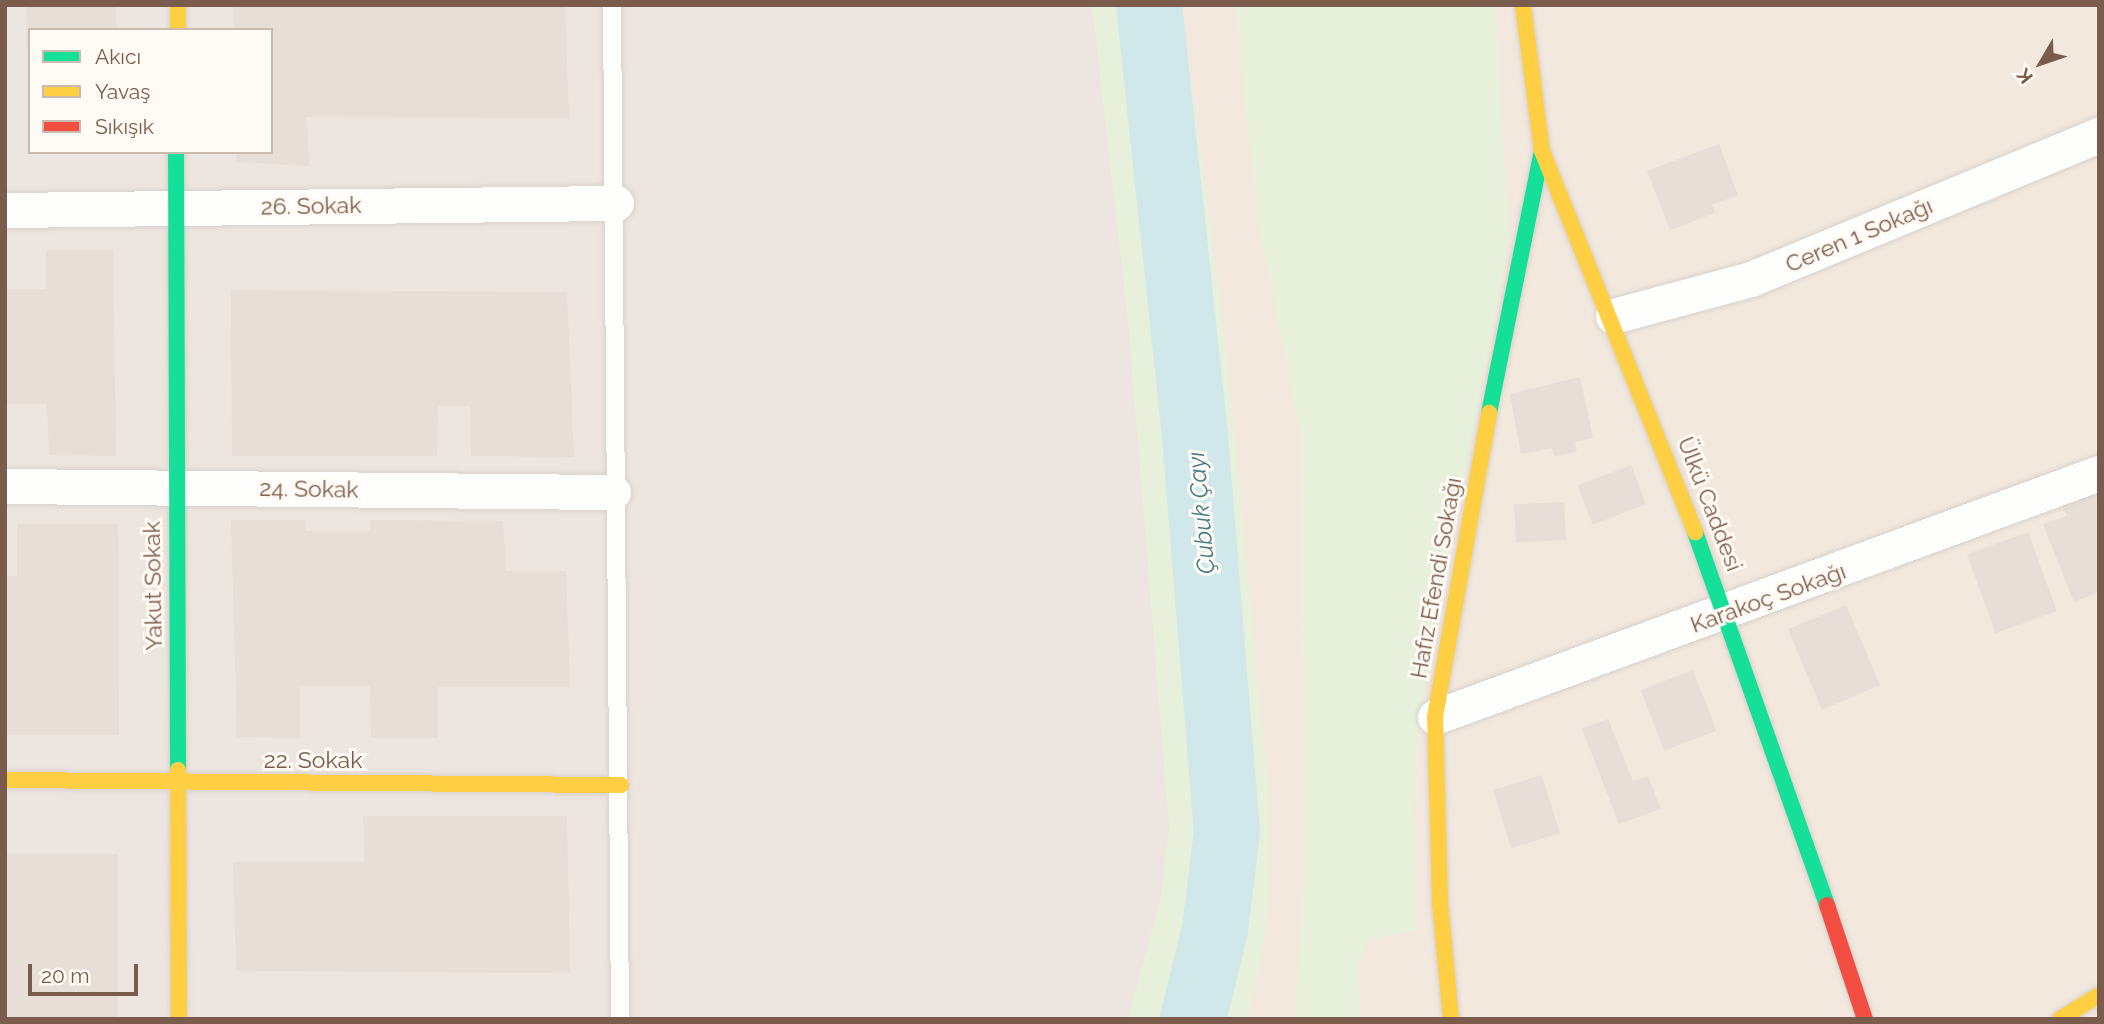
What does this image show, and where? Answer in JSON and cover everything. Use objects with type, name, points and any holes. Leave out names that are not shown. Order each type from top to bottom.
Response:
[{"type":"street","points":[[178,5],[178,28]]},
{"type":"street","name":"Ülkü Caddesi","points":[[1523,5],[1542,151],[1613,316],[1728,613],[1865,1019]]},
{"type":"street","name":"Ceren 1 Sokağı","points":[[1613,316],[1751,279],[2099,135]]},
{"type":"street","name":"Hafız Efendi Sokağı","points":[[1451,1019],[1440,903],[1435,717],[1460,555],[1542,151]]},
{"type":"street","name":"Yakut Sokak","points":[[176,154],[174,487],[179,782],[179,1019]]},
{"type":"street","name":"26. Sokak","points":[[5,210],[616,203]]},
{"type":"street","name":"Karakoç Sokağı","points":[[1435,717],[1728,613],[2099,473]]},
{"type":"street","name":"24. Sokak","points":[[5,486],[613,492]]},
{"type":"street","name":"22. Sokak","points":[[5,780],[621,785]]},
{"type":"street","points":[[2060,1019],[2099,995]]},
{"type":"lane","points":[[612,5],[616,203],[613,492],[621,785],[620,1019]]},
{"type":"shaded area","points":[[5,5],[2099,5],[2099,1019],[5,1019]]},
{"type":"shaded area","points":[[5,5],[1108,5],[1188,826],[1147,1019],[5,1019]]},
{"type":"green space","points":[[1092,5],[1179,5],[1195,104],[1227,356],[1269,798],[1270,879],[1262,958],[1247,1019],[1128,1019],[1161,897],[1169,827],[1128,320]]},
{"type":"green space","points":[[1235,5],[1496,5],[1509,244],[1420,713],[1414,810],[1417,930],[1369,939],[1358,966],[1361,1019],[1295,1019],[1304,854],[1300,433],[1257,217]]},
{"type":"building","points":[[26,5],[116,5],[117,28],[28,28],[27,56]]},
{"type":"building","points":[[233,5],[565,5],[569,118],[306,117],[310,166],[237,162],[236,154],[273,154],[273,28],[234,28]]},
{"type":"building","points":[[1719,144],[1738,195],[1712,205],[1715,213],[1670,230],[1647,171]]},
{"type":"building","points":[[46,250],[113,250],[116,456],[49,455],[47,404],[5,404],[5,289],[46,289]]},
{"type":"building","points":[[231,290],[567,292],[574,457],[471,456],[470,406],[438,406],[437,456],[232,456]]},
{"type":"building","points":[[1580,377],[1593,438],[1575,442],[1577,452],[1555,456],[1552,448],[1521,454],[1510,394]]},
{"type":"building","points":[[1631,465],[1646,504],[1593,525],[1578,485]]},
{"type":"building","points":[[2092,489],[2099,504],[2099,592],[2074,602],[2043,524],[2067,516],[2060,502]]},
{"type":"building","points":[[1564,502],[1566,540],[1516,543],[1514,505]]},
{"type":"building","points":[[231,520],[305,520],[306,531],[370,531],[370,520],[503,521],[506,571],[566,571],[570,687],[438,687],[438,738],[371,738],[370,686],[300,686],[300,738],[237,737]]},
{"type":"building","points":[[17,524],[118,524],[119,735],[5,735],[5,576],[17,576]]},
{"type":"building","points":[[2028,532],[2057,611],[1996,633],[1967,554]]},
{"type":"building","points":[[1846,605],[1880,685],[1822,710],[1788,630]]},
{"type":"building","points":[[1693,670],[1716,731],[1664,751],[1641,690]]},
{"type":"building","points":[[1608,719],[1633,781],[1648,776],[1661,809],[1619,824],[1582,729]]},
{"type":"building","points":[[1542,775],[1560,833],[1511,848],[1493,790]]},
{"type":"building","points":[[363,816],[567,816],[570,973],[236,971],[233,862],[364,862]]},
{"type":"building","points":[[5,854],[118,854],[118,1019],[5,1019]]},
{"type":"waterway","name":"Çubuk Çayı","points":[[1149,5],[1195,436],[1227,831],[1215,930],[1193,1019]]},
{"type":"traffic: fast","points":[[1489,413],[1542,151]]},
{"type":"traffic: fast","points":[[176,154],[178,770]]},
{"type":"traffic: fast","points":[[1695,532],[1827,905]]},
{"type":"traffic: slow","points":[[178,5],[178,28]]},
{"type":"traffic: slow","points":[[1523,5],[1542,151],[1695,532]]},
{"type":"traffic: slow","points":[[1451,1019],[1440,903],[1435,717],[1489,413]]},
{"type":"traffic: slow","points":[[178,770],[179,1019]]},
{"type":"traffic: slow","points":[[5,780],[621,785]]},
{"type":"traffic: slow","points":[[2060,1019],[2099,995]]},
{"type":"traffic: jam","points":[[1827,905],[1865,1019]]}]
